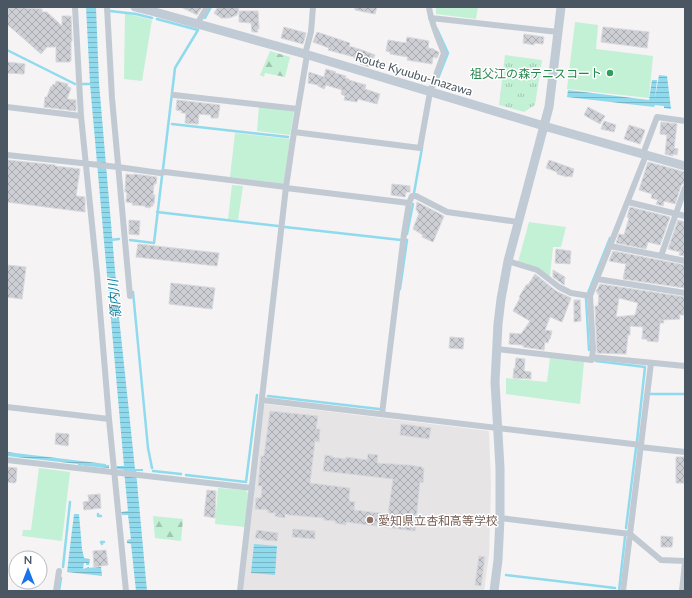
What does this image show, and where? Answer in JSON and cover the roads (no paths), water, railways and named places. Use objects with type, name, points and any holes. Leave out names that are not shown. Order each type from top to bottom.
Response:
[{"type":"main road","name":"Route Kyuubu-Inazawa","points":[[135,7],[157,9],[197,24],[685,166]]},
{"type":"main road","points":[[494,591],[498,560],[500,518],[500,468],[495,382],[496,349],[501,299],[518,222],[549,107],[561,7]]},
{"type":"street","points":[[75,7],[81,116],[87,164],[109,419],[126,591]]},
{"type":"street","points":[[107,7],[117,167],[130,296]]},
{"type":"street","points":[[197,24],[206,7]]},
{"type":"street","points":[[240,591],[286,188],[313,7]]},
{"type":"street","points":[[294,132],[420,148],[430,92],[444,53],[431,18],[429,7]]},
{"type":"street","points":[[431,18],[558,32]]},
{"type":"street","points":[[174,95],[298,109]]},
{"type":"street","points":[[7,107],[81,116]]},
{"type":"street","points":[[592,357],[590,296],[628,202],[657,117],[685,121]]},
{"type":"street","points":[[7,154],[409,203]]},
{"type":"street","points":[[661,256],[685,188]]},
{"type":"street","points":[[382,414],[404,234],[409,203],[412,196],[416,196],[447,212],[518,222]]},
{"type":"street","points":[[628,202],[685,216]]},
{"type":"street","points":[[610,246],[685,261]]},
{"type":"street","points":[[508,262],[537,270],[559,287],[571,293],[590,296]]},
{"type":"street","points":[[597,279],[685,293]]},
{"type":"street","points":[[496,349],[592,360],[592,357],[685,366]]},
{"type":"street","points":[[624,591],[651,363]]},
{"type":"street","points":[[262,400],[685,452]]},
{"type":"street","points":[[7,407],[109,419]]},
{"type":"street","points":[[7,460],[252,488]]},
{"type":"street","points":[[500,518],[630,534],[661,560],[685,562],[682,591]]},
{"type":"street","points":[[56,591],[59,571]]},
{"type":"water","name":"領内川","points":[[86,7],[96,7],[99,83],[119,317],[135,469],[143,469],[143,471],[136,471],[147,591],[136,591],[131,544],[127,543],[127,540],[131,539],[128,515],[122,515],[121,512],[128,511],[124,470],[116,469],[117,466],[124,466],[90,84]]},
{"type":"water","points":[[659,75],[667,76],[671,109],[664,108],[664,106],[655,105],[654,107],[567,97],[568,90],[649,100],[652,80],[657,80],[655,98]]},
{"type":"water","points":[[7,452],[106,464],[109,465],[109,468],[81,466],[78,464],[7,456]]},
{"type":"water","points":[[74,514],[79,514],[84,558],[90,559],[89,565],[84,563],[83,569],[89,567],[101,567],[102,576],[67,572]]},
{"type":"water","points":[[254,544],[277,546],[275,575],[251,573]]},
{"type":"waterway","points":[[205,18],[211,7]]},
{"type":"waterway","points":[[110,11],[136,14],[152,18]]},
{"type":"waterway","points":[[157,19],[198,30],[175,68],[163,169]]},
{"type":"waterway","points":[[435,86],[448,53],[437,29]]},
{"type":"waterway","points":[[7,50],[75,84]]},
{"type":"waterway","points":[[83,84],[93,84]]},
{"type":"waterway","points":[[172,124],[288,137]]},
{"type":"waterway","points":[[414,193],[422,148]]},
{"type":"waterway","points":[[130,240],[154,243],[162,176]]},
{"type":"waterway","points":[[407,234],[413,204]]},
{"type":"waterway","points":[[157,212],[278,226]]},
{"type":"waterway","points":[[285,227],[401,240]]},
{"type":"waterway","points":[[588,293],[610,238]]},
{"type":"waterway","points":[[110,240],[119,239]]},
{"type":"waterway","points":[[400,289],[407,240]]},
{"type":"waterway","points":[[133,292],[148,448],[152,468]]},
{"type":"waterway","points":[[586,298],[589,350]]},
{"type":"waterway","points":[[596,361],[645,367],[637,441]]},
{"type":"waterway","points":[[650,394],[685,394]]},
{"type":"waterway","points":[[186,475],[246,482],[257,395]]},
{"type":"waterway","points":[[268,396],[379,409]]},
{"type":"waterway","points":[[626,528],[636,448]]},
{"type":"waterway","points":[[153,471],[181,474]]},
{"type":"waterway","points":[[63,567],[70,502]]},
{"type":"waterway","points":[[98,514],[98,516],[101,516]]},
{"type":"waterway","points":[[619,591],[625,537]]},
{"type":"waterway","points":[[102,544],[101,542],[104,542]]},
{"type":"waterway","points":[[506,575],[615,588]]},
{"type":"waterway","points":[[59,591],[61,578]]},
{"type":"place","name":"祖父江の森テニスコート","points":[[610,73]]},
{"type":"place","name":"愛知県立杏和高等学校","points":[[370,520]]}]
